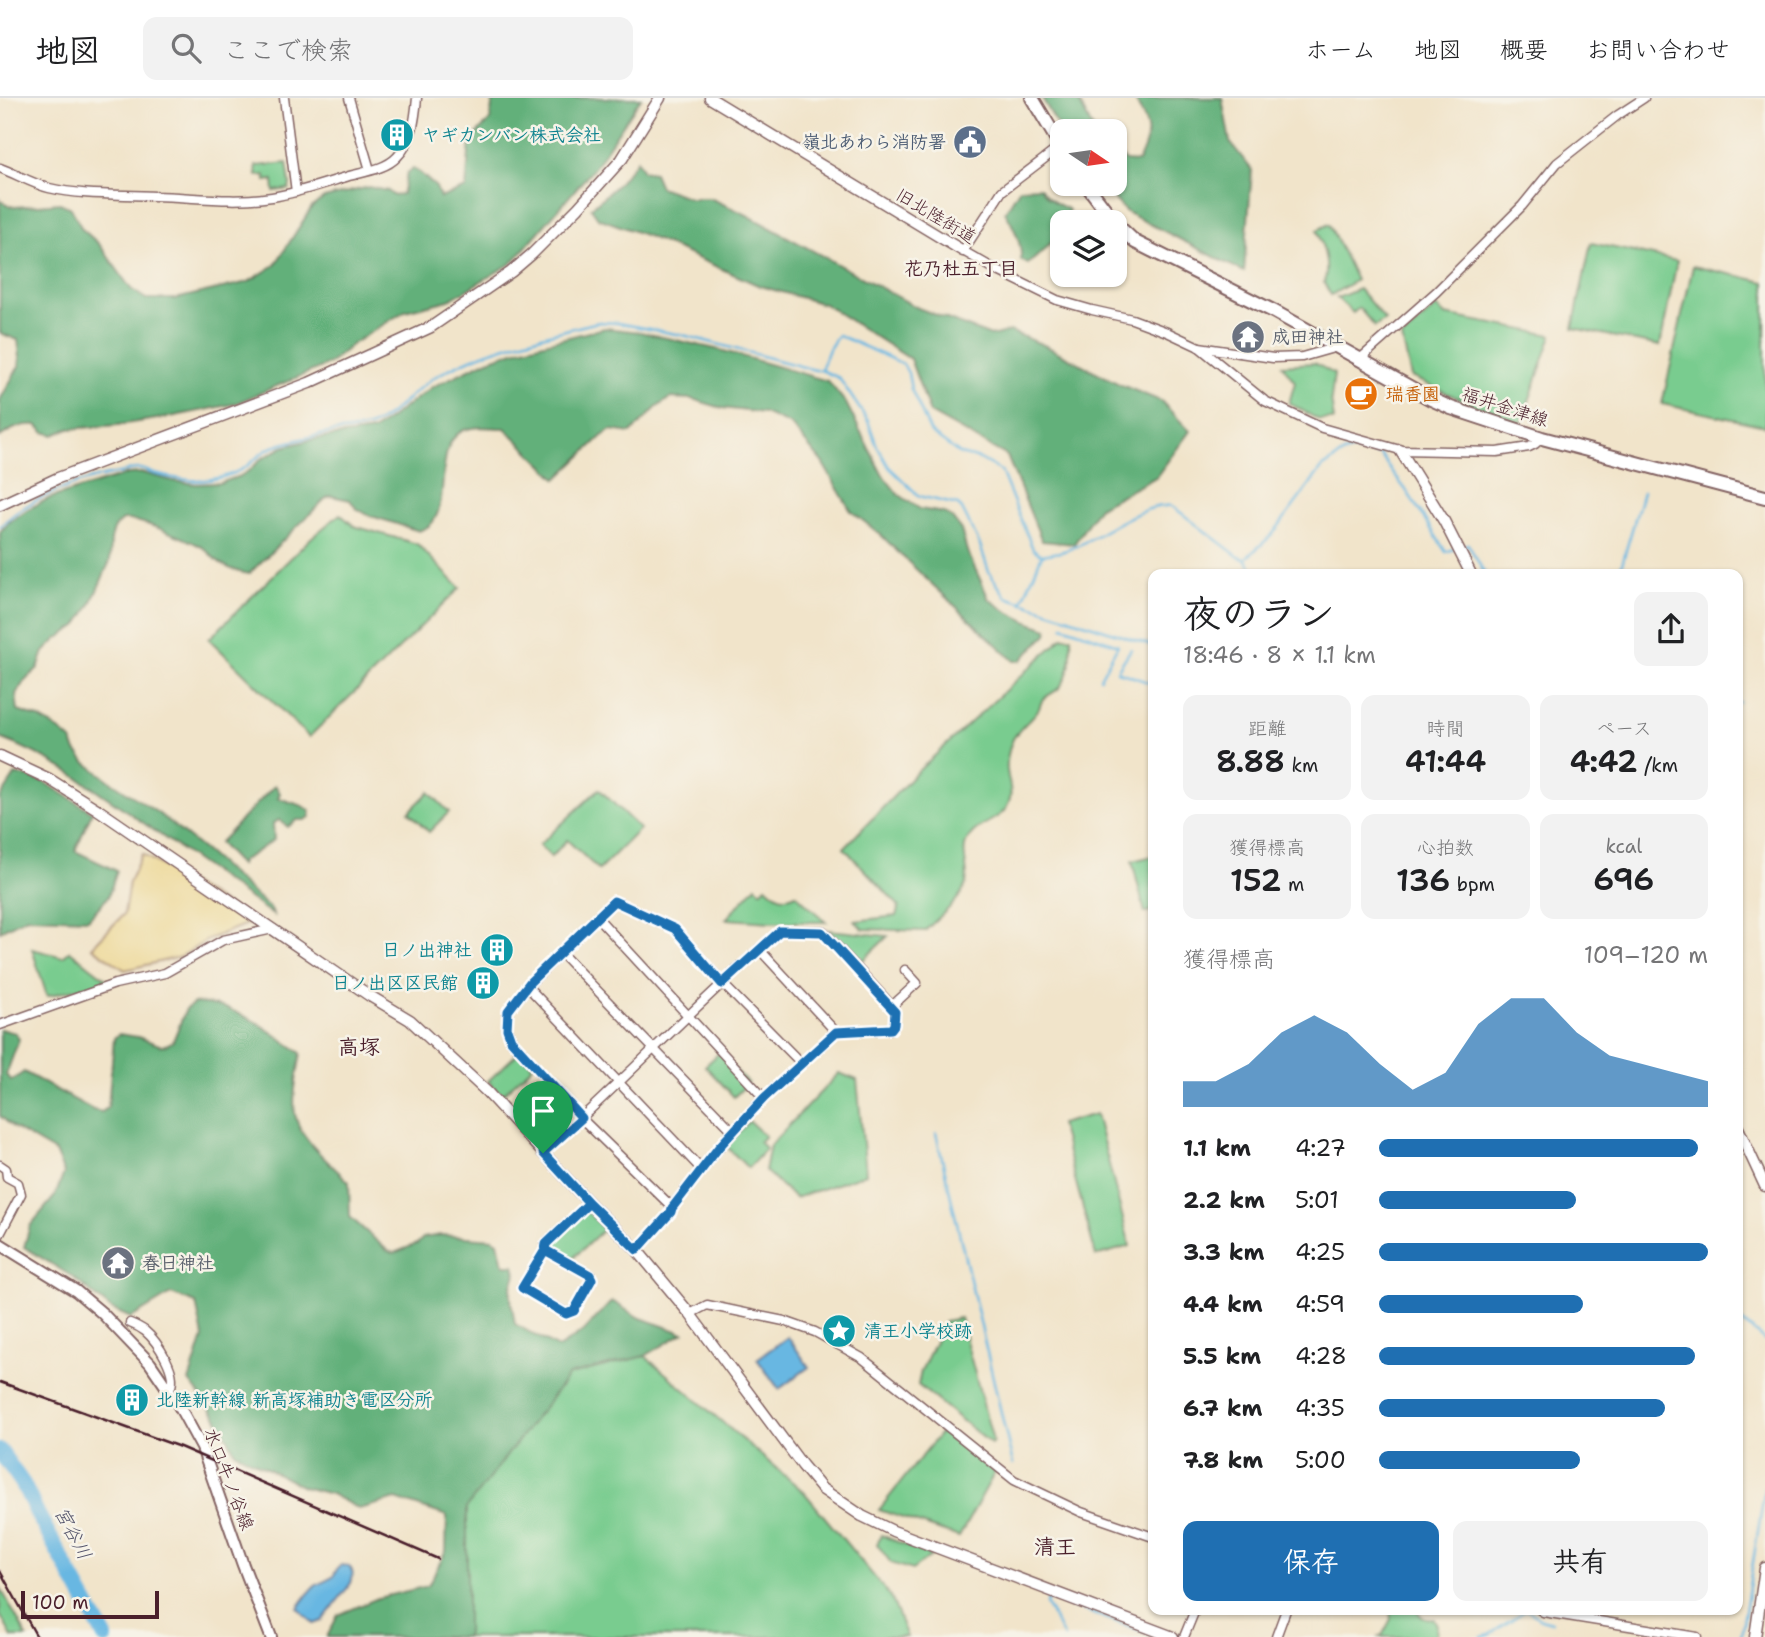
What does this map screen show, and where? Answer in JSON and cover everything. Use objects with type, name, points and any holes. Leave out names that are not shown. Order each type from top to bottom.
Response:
[{"type":"main road","points":[[1032,98],[1050,127]]},
{"type":"main road","name":"福井金津線","points":[[1095,196],[1117,225],[1135,242],[1273,311],[1439,403],[1542,438],[1765,497]]},
{"type":"main road","name":"水口牛ノ谷線","points":[[0,1244],[76,1291],[102,1313],[150,1363],[169,1390],[202,1448],[271,1637]]},
{"type":"street","points":[[284,98],[296,192]]},
{"type":"street","points":[[349,98],[370,170]]},
{"type":"street","points":[[0,168],[47,188],[88,193],[250,199],[296,192],[370,170],[396,159],[414,129],[417,98]]},
{"type":"street","points":[[0,505],[58,478],[309,383],[431,327],[511,272],[578,208],[622,159],[660,98]]},
{"type":"street","name":"旧北陸街道","points":[[710,98],[998,271],[1057,300],[1132,319],[1199,347],[1265,401],[1322,428],[1400,450],[1497,452],[1529,447],[1542,438]]},
{"type":"street","points":[[1360,359],[1436,292],[1522,206],[1557,163],[1644,98]]},
{"type":"street","points":[[963,251],[1002,191],[1050,156]]},
{"type":"street","name":"旧北陸街道","points":[[1199,347],[1273,358],[1302,357],[1337,346]]},
{"type":"street","points":[[1400,450],[1444,522],[1468,569]]},
{"type":"street","points":[[0,756],[49,779],[97,808],[370,996],[410,1020],[487,1092],[589,1203],[637,1250],[690,1314],[822,1489],[853,1510],[893,1531],[1173,1637]]},
{"type":"street","points":[[672,1208],[582,1118],[511,1040],[507,1029],[508,1011],[530,982],[614,901],[675,929],[722,984],[801,1063]]},
{"type":"street","points":[[597,917],[764,1098]]},
{"type":"street","points":[[0,1025],[115,984],[165,973],[223,940],[274,928]]},
{"type":"street","points":[[543,1153],[780,931],[822,932],[891,1006],[895,1012],[894,1025],[891,1029],[836,1032],[764,1098],[701,1169],[671,1212],[637,1250]]},
{"type":"street","points":[[759,949],[836,1032]]},
{"type":"street","points":[[561,953],[734,1132]]},
{"type":"street","points":[[891,1006],[917,983],[905,970]]},
{"type":"street","points":[[528,987],[701,1169]]},
{"type":"street","points":[[1743,1139],[1765,1185]]},
{"type":"street","points":[[0,1165],[6,1169],[7,1177],[18,1183],[21,1194],[0,1234]]},
{"type":"street","points":[[545,1250],[590,1275],[592,1279],[574,1311],[566,1314],[522,1288],[546,1244],[589,1203]]},
{"type":"street","points":[[690,1314],[707,1305],[784,1321],[815,1332],[862,1358],[1014,1480],[1081,1512],[1148,1535]]},
{"type":"street","points":[[130,1323],[144,1330],[160,1347],[172,1379],[169,1390]]},
{"type":"street","points":[[1755,1637],[1765,1568]]},
{"type":"street","points":[[1184,1637],[1193,1615]]},
{"type":"street","points":[[1276,1637],[1284,1615]]},
{"type":"street","points":[[1561,1615],[1697,1637]]},
{"type":"green space","points":[[493,98],[641,98],[594,168],[512,263],[449,300],[405,311],[354,343],[329,364],[234,404],[118,425],[68,429],[54,435],[44,432],[37,425],[26,425],[0,437],[0,400],[19,366],[20,358],[18,340],[0,333],[0,199],[6,205],[15,207],[60,203],[71,208],[82,229],[99,244],[131,289],[146,299],[175,299],[248,282],[275,265],[312,207],[324,198],[369,187],[388,191],[394,196],[402,194],[407,173],[413,169],[436,187],[440,198],[466,188],[470,141],[490,120]]},
{"type":"green space","points":[[1042,98],[1077,98],[1088,119],[1054,119]]},
{"type":"green space","points":[[1134,98],[1222,98],[1230,142],[1252,170],[1244,272],[1127,213],[1112,196],[1127,196],[1127,161],[1138,162],[1146,143],[1147,129]]},
{"type":"green space","points":[[637,160],[643,171],[654,173],[660,187],[690,198],[710,198],[747,215],[918,308],[991,336],[1010,331],[1046,346],[1119,384],[1161,401],[1190,431],[1156,477],[1099,507],[1074,544],[1042,541],[1007,456],[930,413],[910,359],[824,304],[760,286],[650,237],[598,218],[591,208],[617,185]]},
{"type":"green space","points":[[287,163],[289,189],[274,191],[273,180],[266,181],[265,175],[257,176],[256,166]]},
{"type":"green space","points":[[1040,187],[1049,198],[1069,210],[1050,210],[1050,243],[1028,264],[1021,260],[1016,235],[1005,212],[1020,188]]},
{"type":"green space","points":[[1329,224],[1356,280],[1331,295],[1324,283],[1326,263],[1317,230]]},
{"type":"green space","points":[[1591,243],[1677,261],[1660,346],[1573,328]]},
{"type":"green space","points":[[1693,266],[1765,282],[1765,426],[1662,404]]},
{"type":"green space","points":[[1359,289],[1385,320],[1375,327],[1359,308],[1353,313],[1337,298]]},
{"type":"green space","points":[[1436,307],[1445,315],[1552,335],[1521,424],[1411,377],[1402,338]]},
{"type":"green space","points":[[605,328],[640,332],[720,350],[828,381],[846,403],[882,474],[898,494],[920,509],[944,513],[952,518],[961,530],[967,551],[989,599],[1008,612],[1048,629],[1047,634],[1020,661],[1014,661],[881,535],[851,511],[822,462],[791,425],[764,413],[722,408],[692,399],[670,398],[631,433],[611,430],[601,437],[557,479],[505,428],[466,429],[453,439],[448,450],[440,505],[429,526],[419,531],[368,515],[356,508],[350,500],[331,496],[249,574],[226,566],[204,548],[151,526],[124,520],[115,526],[111,539],[110,561],[90,606],[77,626],[57,639],[44,652],[38,668],[16,694],[18,711],[39,718],[59,730],[71,740],[85,762],[158,813],[205,851],[271,909],[273,915],[91,786],[56,764],[0,738],[0,532],[28,509],[50,498],[128,474],[143,473],[196,484],[220,483],[240,476],[261,459],[283,447],[314,439],[373,431],[432,387],[488,360],[520,349]]},
{"type":"green space","points":[[1315,363],[1334,374],[1331,399],[1334,420],[1319,420],[1289,403],[1295,382],[1282,365]]},
{"type":"green space","points":[[340,514],[354,526],[417,544],[460,588],[309,737],[209,639],[311,538]]},
{"type":"green space","points":[[1063,637],[1071,637],[1071,657],[1066,677],[1059,688],[1041,702],[1039,709],[1013,739],[1007,762],[1009,802],[1002,813],[974,831],[967,841],[967,877],[960,896],[925,931],[863,929],[855,921],[896,916],[899,906],[844,848],[917,772]]},
{"type":"green space","points":[[16,774],[44,782],[92,812],[75,851],[117,871],[108,897],[88,919],[27,917],[0,931],[0,798]]},
{"type":"green space","points":[[275,785],[280,793],[278,798],[310,810],[310,817],[297,820],[288,827],[279,820],[273,823],[274,840],[242,860],[240,865],[219,843]]},
{"type":"green space","points":[[599,789],[640,829],[599,870],[567,840],[551,857],[539,845]]},
{"type":"green space","points":[[429,792],[449,812],[429,832],[409,812]]},
{"type":"green space","points":[[1148,857],[1148,912],[1145,913],[1132,861]]},
{"type":"green space","points":[[756,886],[761,891],[766,886],[783,897],[796,894],[826,922],[726,919]]},
{"type":"green space","points":[[828,930],[888,936],[859,964]]},
{"type":"green space","points":[[32,949],[63,957],[70,951],[109,981],[47,996]]},
{"type":"green space","points":[[194,1003],[224,1008],[251,1019],[301,1053],[294,1099],[298,1123],[309,1142],[349,1182],[350,1217],[388,1251],[394,1253],[417,1244],[423,1238],[441,1235],[493,1239],[498,1242],[504,1265],[514,1265],[516,1275],[511,1288],[511,1301],[515,1324],[558,1348],[584,1331],[612,1301],[638,1317],[683,1333],[645,1356],[569,1375],[467,1507],[465,1637],[327,1637],[338,1615],[378,1598],[428,1586],[446,1551],[447,1516],[396,1499],[359,1509],[331,1494],[303,1487],[235,1452],[216,1416],[189,1381],[203,1337],[196,1303],[171,1294],[131,1318],[111,1309],[71,1276],[24,1247],[30,1226],[55,1196],[64,1173],[55,1152],[14,1128],[0,1116],[0,1029],[16,1033],[19,1039],[6,1075],[11,1081],[24,1072],[93,1110],[102,1112],[108,1107],[114,1038],[119,1034],[138,1037],[162,1046],[168,1044],[173,1041],[186,1009]]},
{"type":"green space","points":[[519,1052],[533,1066],[502,1095],[488,1081]]},
{"type":"green space","points":[[719,1053],[748,1083],[734,1097],[705,1066]]},
{"type":"green space","points":[[839,1073],[857,1080],[866,1174],[795,1198],[765,1171],[770,1145]]},
{"type":"green space","points":[[1096,1114],[1130,1246],[1096,1256],[1060,1124]]},
{"type":"green space","points":[[749,1121],[765,1136],[759,1142],[766,1149],[748,1168],[726,1146]]},
{"type":"green space","points":[[585,1212],[604,1229],[570,1261],[552,1251],[552,1243]]},
{"type":"green space","points":[[960,1318],[993,1441],[991,1444],[918,1385],[921,1371],[945,1321]]},
{"type":"green space","points":[[645,1356],[804,1492],[891,1597],[907,1637],[465,1637],[466,1507],[569,1375]]},
{"type":"green space","points":[[941,1432],[995,1472],[959,1537],[879,1510]]},
{"type":"green space","points":[[881,1535],[931,1556],[912,1570],[891,1563],[877,1544]]},
{"type":"green space","points":[[0,1587],[27,1637],[12,1637],[0,1615]]},
{"type":"green space","points":[[1391,1615],[1420,1615],[1434,1619],[1437,1625],[1436,1637],[1379,1637],[1391,1619]]},
{"type":"sand","points":[[142,854],[254,921],[209,939],[180,957],[125,970],[92,947],[124,914],[129,882]]},
{"type":"water","points":[[788,1337],[809,1367],[779,1389],[757,1359]]},
{"type":"water","points":[[341,1565],[351,1568],[351,1583],[322,1621],[314,1624],[298,1608],[315,1586],[333,1577]]},
{"type":"waterway","points":[[0,527],[25,507],[55,491],[88,480],[142,469],[191,480],[206,480],[231,474],[273,447],[371,426],[389,415],[429,380],[476,357],[517,343],[599,322],[687,336],[815,370],[821,370],[838,335],[903,364],[931,433],[960,454],[980,459],[1001,471],[1033,549],[1042,555],[1070,549],[1133,515],[1172,506],[1245,559],[1272,535],[1322,468],[1353,450],[1380,454],[1446,552],[1454,549]]},
{"type":"waterway","points":[[821,370],[839,378],[868,421],[877,446],[889,467],[919,496],[958,505],[962,509],[980,545],[989,572],[1006,597],[1148,644]]},
{"type":"waterway","points":[[1620,569],[1643,492]]},
{"type":"waterway","points":[[1461,547],[1468,544],[1482,569]]},
{"type":"waterway","points":[[1022,602],[1042,555]]},
{"type":"waterway","points":[[1246,560],[1252,569]]},
{"type":"waterway","points":[[1063,626],[1118,645],[1100,678]]},
{"type":"waterway","points":[[1131,649],[1117,671],[1148,682]]},
{"type":"waterway","points":[[936,1133],[1013,1464]]},
{"type":"waterway","points":[[1743,1322],[1765,1341]]},
{"type":"waterway","name":"宮谷川","points":[[0,1451],[23,1484],[105,1637]]},
{"type":"waterway","points":[[1741,1636],[1765,1488]]},
{"type":"waterway","points":[[1064,1637],[1046,1604],[1049,1598],[1159,1637]]},
{"type":"waterway","points":[[1482,1637],[1519,1615]]},
{"type":"waterway","points":[[1535,1615],[1552,1622]]},
{"type":"railway","points":[[0,1382],[180,1447],[438,1559]]},
{"type":"railway","points":[[0,1571],[37,1637]]},
{"type":"place","name":"ヤギカンバン株式会社","points":[[397,135]]},
{"type":"place","name":"嶺北あわら消防署","points":[[970,142]]},
{"type":"place","name":"成田神社","points":[[1248,337]]},
{"type":"place","name":"瑞香園","points":[[1361,394]]},
{"type":"place","name":"日ノ出神社","points":[[497,950]]},
{"type":"place","name":"日ノ出区区民館","points":[[483,983]]},
{"type":"place","name":"春日神社","points":[[118,1263]]},
{"type":"place","name":"清王小学校跡","points":[[839,1331]]},
{"type":"place","name":"北陸新幹線 新高塚補助き電区分所","points":[[132,1400]]},
{"type":"district","name":"花乃杜五丁目","points":[[961,268]]},
{"type":"district","name":"高塚","points":[[359,1047]]},
{"type":"district","name":"清王","points":[[1055,1547]]},
{"type":"route","points":[[543,1153],[582,1118],[511,1040],[507,1029],[508,1011],[530,982],[614,901],[675,929],[722,984],[780,931],[822,932],[895,1012],[891,1029],[836,1032],[801,1063],[719,1147],[671,1212],[637,1250],[589,1203],[546,1244],[522,1288],[566,1314],[574,1311],[592,1279],[590,1275],[545,1250],[546,1244],[589,1203],[543,1153]]}]
